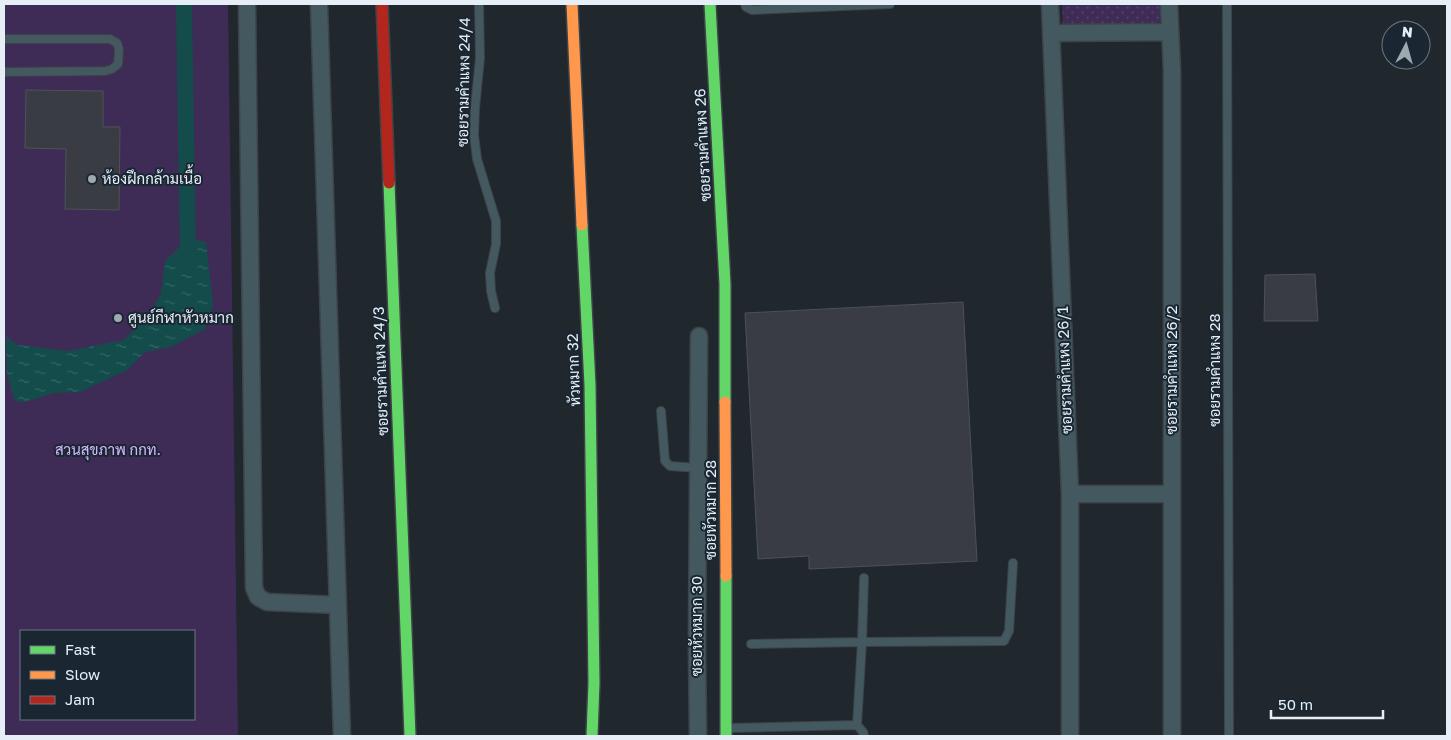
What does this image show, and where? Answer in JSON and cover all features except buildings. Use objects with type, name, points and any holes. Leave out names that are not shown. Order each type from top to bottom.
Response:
[{"type":"street","points":[[247,4],[254,588],[258,597],[267,602],[338,604]]},
{"type":"street","points":[[319,4],[342,736]]},
{"type":"street","name":"ซอยรามคำแหง 24/3","points":[[382,4],[410,736]]},
{"type":"street","name":"หัวหมาก 32","points":[[572,4],[590,385],[594,683],[592,736]]},
{"type":"street","name":"ซอยรามคำแหง 26","points":[[710,4],[725,284]]},
{"type":"street","name":"ซอยรามคำแหง 26/1","points":[[1050,4],[1070,494],[1070,736]]},
{"type":"street","name":"ซอยรามคำแหง 26/2","points":[[1170,4],[1172,71],[1172,736]]},
{"type":"street","points":[[1051,33],[1170,32]]},
{"type":"street","name":"ซอยหัวหมาก 28","points":[[725,284],[726,732]]},
{"type":"street","name":"ซอยหัวหมาก 30","points":[[698,736],[699,336]]},
{"type":"street","points":[[1070,494],[1172,494]]},
{"type":"lane","name":"ซอยรามคำแหง 24/4","points":[[479,4],[480,74],[475,108],[474,135],[477,159],[496,221],[496,244],[490,273],[491,291],[495,308]]},
{"type":"lane","points":[[745,4],[746,7],[752,10],[890,4]]},
{"type":"lane","name":"ซอยรามคำแหง 28","points":[[1227,4],[1230,736]]},
{"type":"lane","points":[[4,39],[110,38],[117,43],[119,49],[118,64],[112,69],[105,71],[4,72]]},
{"type":"lane","points":[[661,411],[665,461],[670,466],[698,468]]},
{"type":"lane","points":[[751,644],[1004,641],[1009,631],[1013,563]]},
{"type":"lane","points":[[864,578],[857,725],[864,736]]},
{"type":"lane","points":[[726,732],[767,727],[857,725]]},
{"type":"lane","points":[[767,727],[767,736]]},
{"type":"green space","name":"ศูนย์กีฬาหัวหมาก","points":[[4,4],[228,4],[238,736],[4,736]]},
{"type":"green space","points":[[1062,4],[1160,4],[1160,23],[1063,27]]},
{"type":"water","points":[[188,239],[206,242],[213,305],[205,329],[171,347],[145,352],[127,370],[80,392],[54,393],[25,402],[15,401],[7,375],[6,337],[18,345],[68,351],[124,340],[146,318],[161,294],[165,261]]},
{"type":"waterway","points":[[184,4],[188,259]]},
{"type":"traffic: fast","points":[[710,4],[725,284],[725,402]]},
{"type":"traffic: fast","points":[[389,183],[410,736]]},
{"type":"traffic: fast","points":[[582,225],[590,385],[594,683],[592,736]]},
{"type":"traffic: fast","points":[[726,576],[726,736]]},
{"type":"traffic: slow","points":[[572,4],[582,225]]},
{"type":"traffic: slow","points":[[725,402],[726,576]]},
{"type":"traffic: jam","points":[[382,4],[389,183]]},
{"type":"place","name":"ห้องฝึกกล้ามเนื้อ","points":[[92,179]]},
{"type":"place","name":"ศูนย์กีฬาหัวหมาก","points":[[118,318]]},
{"type":"park label","name":"สวนสุขภาพ กกท.","points":[[108,450]]}]
